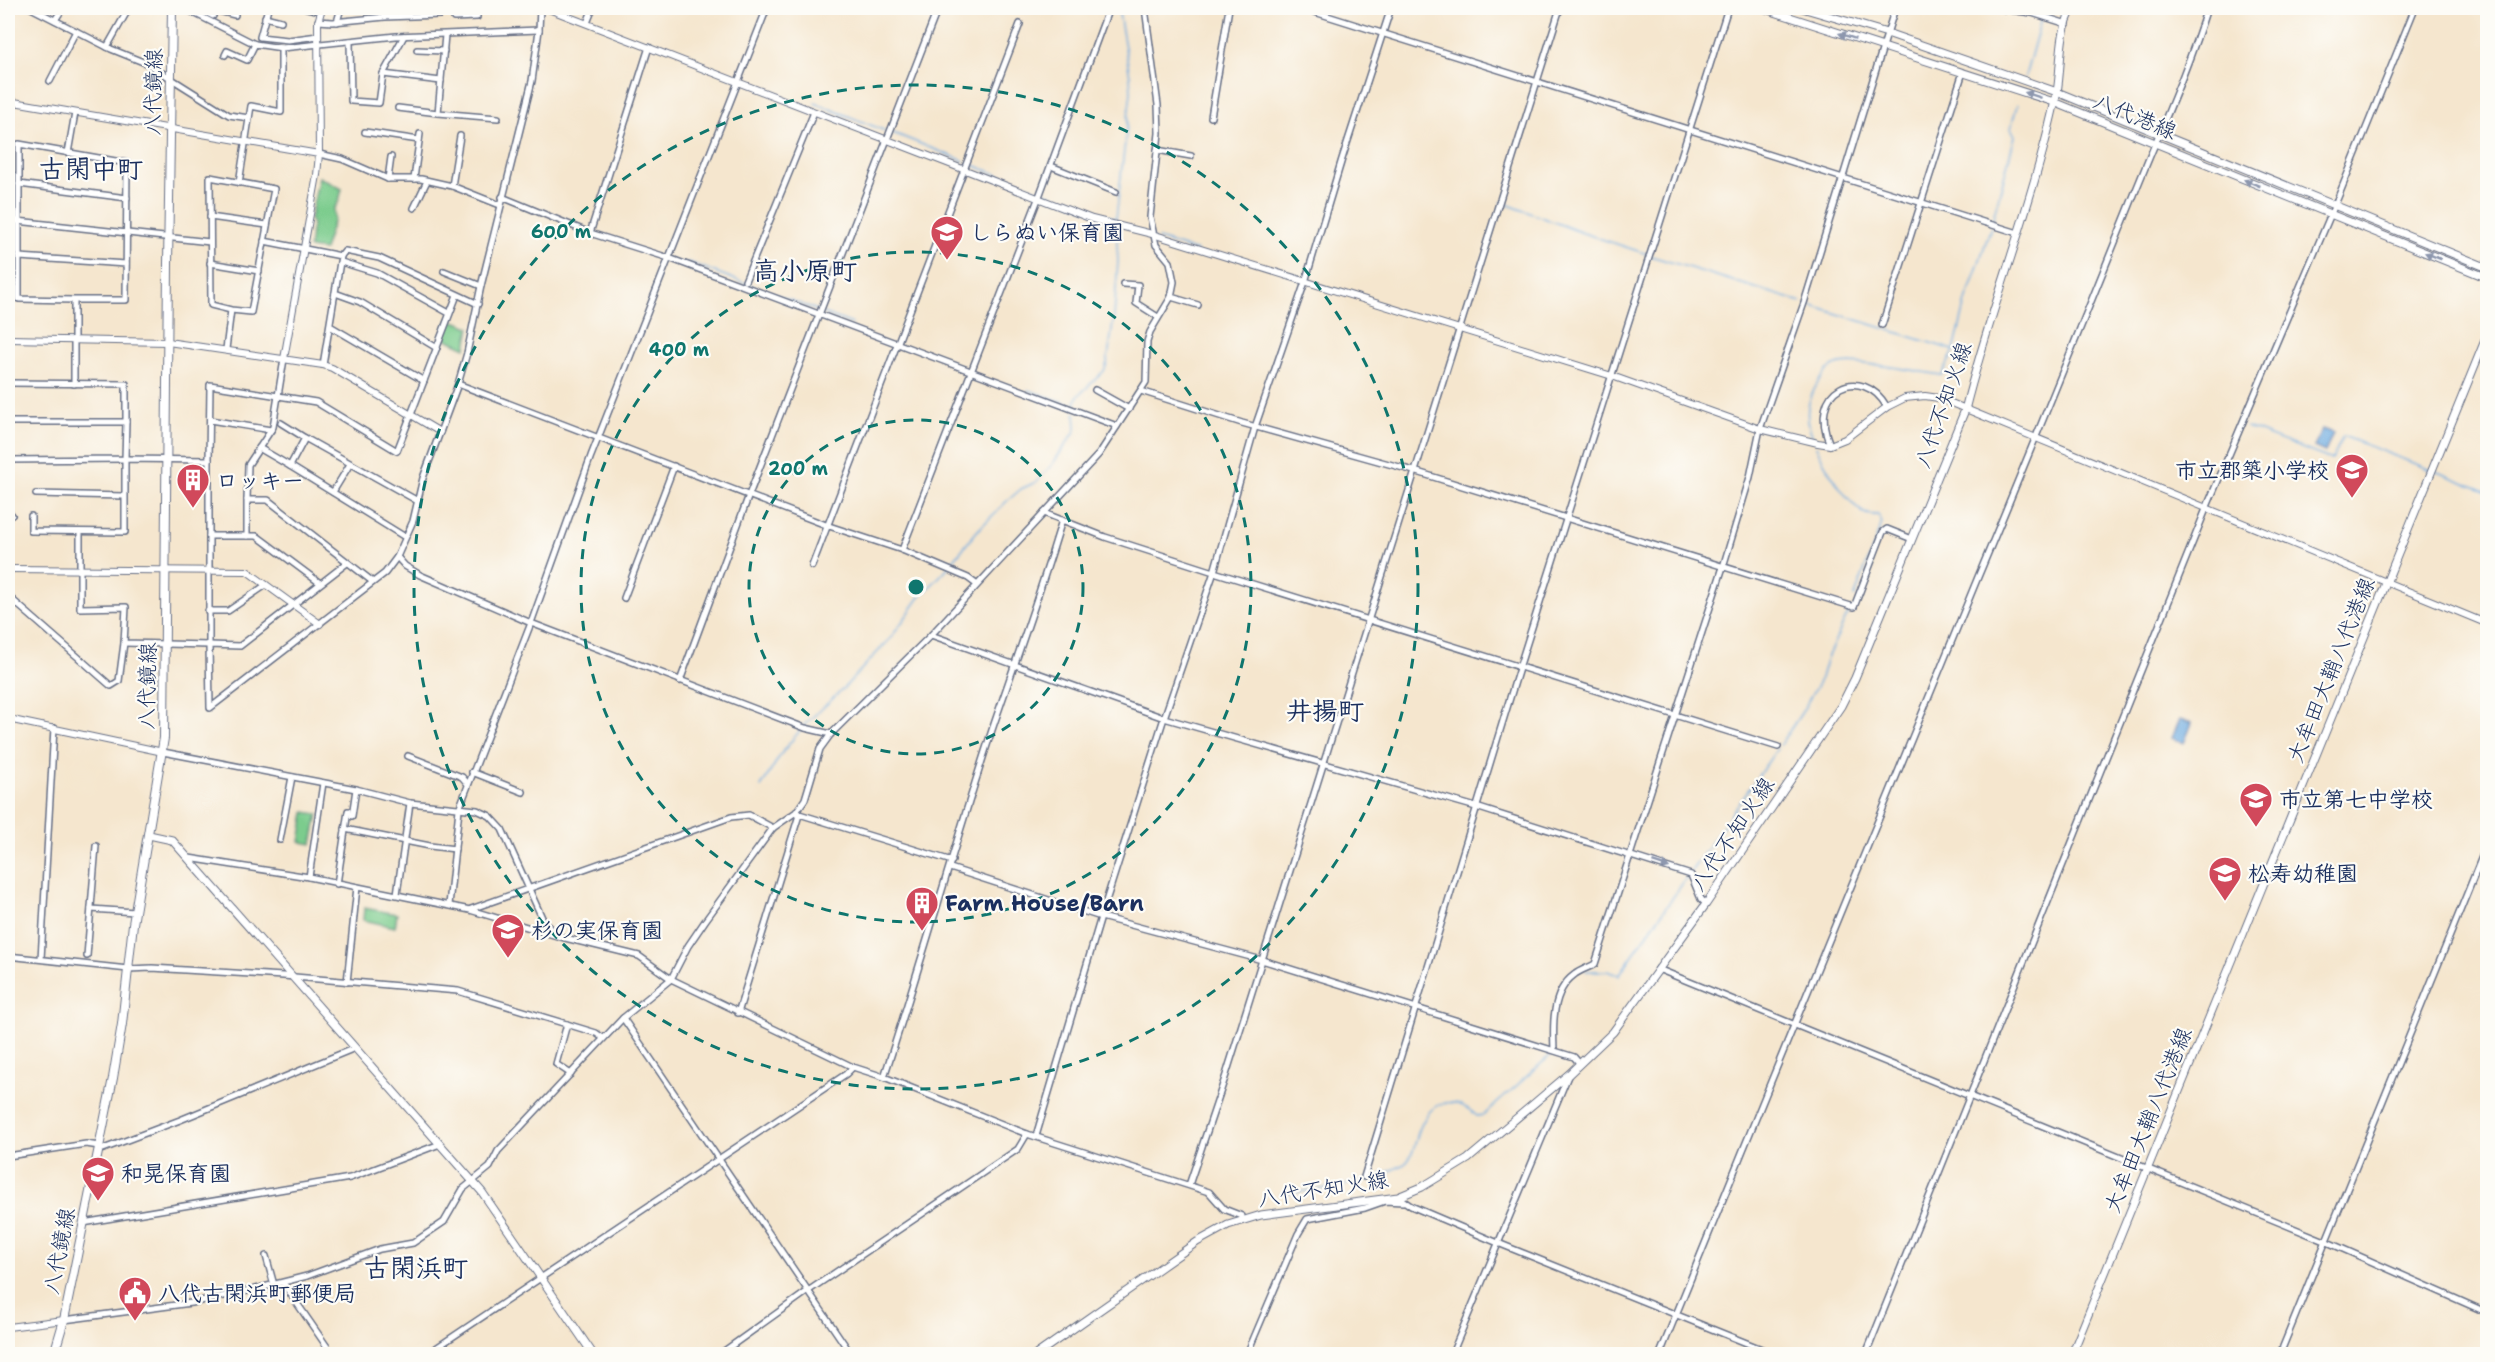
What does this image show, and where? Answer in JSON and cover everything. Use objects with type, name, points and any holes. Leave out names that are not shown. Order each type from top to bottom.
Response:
[{"type":"main road","name":"八代鏡線","points":[[54,1354],[64,1320],[122,1024],[135,912],[163,752],[172,8]]},
{"type":"main road","name":"八代港線","points":[[1762,8],[2054,102],[2487,278]]},
{"type":"main road","name":"八代港線","points":[[1802,8],[1887,33],[2057,92],[2487,268]]},
{"type":"main road","name":"八代不知火線","points":[[1037,1354],[1213,1232],[1261,1215],[1400,1199],[1468,1159],[1569,1074],[1613,1032],[1706,904],[1842,706],[1877,629],[1965,410],[1976,364],[2019,233],[2044,146],[2057,92],[2067,24],[2073,8]]},
{"type":"main road","name":"大牟田大鞘八代港線","points":[[2072,1354],[2487,333]]},
{"type":"main road","points":[[149,835],[172,840],[441,1144],[472,1181],[593,1354]]},
{"type":"street","points":[[31,8],[107,47],[134,57],[229,115],[249,118]]},
{"type":"street","points":[[55,20],[63,8]]},
{"type":"street","points":[[107,47],[129,8]]},
{"type":"street","points":[[184,8],[255,44],[281,48],[404,36],[539,30]]},
{"type":"street","points":[[196,8],[213,16],[215,9],[235,15]]},
{"type":"street","points":[[268,8],[260,37],[288,40],[318,36]]},
{"type":"street","points":[[247,536],[248,465],[271,430],[319,154],[318,21],[321,9],[307,8]]},
{"type":"street","points":[[337,22],[341,8]]},
{"type":"street","points":[[318,21],[337,22],[385,16],[440,15],[440,8]]},
{"type":"street","points":[[454,8],[454,18],[477,17],[477,8]]},
{"type":"street","points":[[457,295],[397,451],[316,402],[210,385],[208,611],[210,708],[385,573],[397,557],[413,521],[416,500],[458,384],[531,81],[540,8]]},
{"type":"street","points":[[546,8],[814,112],[965,164],[1041,194],[1092,219],[1612,376],[1760,429],[1824,444],[1845,439],[1887,407],[1905,398],[1925,396],[1939,398],[2487,624]]},
{"type":"street","points":[[587,23],[594,8]]},
{"type":"street","points":[[449,905],[459,809],[472,772],[531,623],[567,519],[767,8]]},
{"type":"street","points":[[680,681],[749,495],[893,129],[938,8]]},
{"type":"street","points":[[902,550],[1041,194],[1109,8]]},
{"type":"street","points":[[738,1013],[797,814],[805,799],[820,749],[831,734],[931,635],[1099,454],[1141,391],[1148,372],[1147,342],[1158,317],[1171,297],[1174,282],[1170,262],[1153,237],[1150,218],[1157,150],[1158,105],[1145,8]]},
{"type":"street","points":[[1211,117],[1229,8]]},
{"type":"street","points":[[1305,8],[2019,233]]},
{"type":"street","points":[[1035,1136],[1164,718],[1214,572],[1255,427],[1305,282],[1391,8]]},
{"type":"street","points":[[1189,1185],[1262,960],[1560,8]]},
{"type":"street","points":[[1364,1177],[1520,665],[1728,8]]},
{"type":"street","points":[[1554,1050],[1557,1002],[1568,980],[1582,969],[1595,964],[1723,567],[1750,477],[1760,429],[1804,303],[1895,8]]},
{"type":"street","points":[[1995,8],[2032,13],[2067,24]]},
{"type":"street","points":[[1660,1354],[1912,734],[2036,439],[2158,133],[2183,79],[2207,8]]},
{"type":"street","points":[[1866,1354],[1971,1098],[2206,509],[2415,8]]},
{"type":"street","points":[[265,17],[281,21]]},
{"type":"street","points":[[812,566],[1020,24]]},
{"type":"street","points":[[50,81],[76,31]]},
{"type":"street","points":[[438,113],[445,35]]},
{"type":"street","points":[[350,41],[351,101],[379,103],[383,74],[404,36]]},
{"type":"street","points":[[225,55],[227,51],[247,60],[255,44]]},
{"type":"street","points":[[590,233],[649,47]]},
{"type":"street","points":[[239,183],[251,106],[282,112],[281,48]]},
{"type":"street","points":[[417,50],[444,51]]},
{"type":"street","points":[[1882,325],[1963,72]]},
{"type":"street","points":[[383,74],[441,81]]},
{"type":"street","points":[[8,101],[319,154],[342,159],[388,179],[414,179],[452,186],[500,205]]},
{"type":"street","points":[[398,108],[498,118]]},
{"type":"street","points":[[746,281],[814,112]]},
{"type":"street","points":[[68,153],[75,113]]},
{"type":"street","points":[[365,132],[420,137],[414,179]]},
{"type":"street","points":[[452,186],[460,136]]},
{"type":"street","points":[[19,144],[127,163],[126,300],[18,299],[19,184],[19,144]]},
{"type":"street","points":[[1157,150],[1184,152],[1191,156]]},
{"type":"street","points":[[388,179],[391,157]]},
{"type":"street","points":[[1051,166],[1116,192]]},
{"type":"street","points":[[210,177],[274,189],[251,312],[211,305],[210,217],[210,177]]},
{"type":"street","points":[[414,208],[428,181]]},
{"type":"street","points":[[19,184],[127,198]]},
{"type":"street","points":[[502,197],[590,233],[669,258],[897,341],[1117,426]]},
{"type":"street","points":[[210,217],[267,225]]},
{"type":"street","points":[[8,220],[210,242]]},
{"type":"street","points":[[264,241],[341,259],[377,273],[449,313]]},
{"type":"street","points":[[323,366],[341,259],[345,251],[379,258],[478,304]]},
{"type":"street","points":[[20,257],[126,264]]},
{"type":"street","points":[[210,263],[259,271]]},
{"type":"street","points":[[444,271],[481,286]]},
{"type":"street","points":[[1123,285],[1138,285],[1134,305],[1158,317]]},
{"type":"street","points":[[335,293],[360,302],[437,348]]},
{"type":"street","points":[[1171,297],[1198,304]]},
{"type":"street","points":[[74,300],[74,384]]},
{"type":"street","points":[[226,350],[231,310]]},
{"type":"street","points":[[330,326],[424,381]]},
{"type":"street","points":[[8,339],[168,342],[323,366],[332,368],[440,432]]},
{"type":"street","points":[[8,383],[126,384],[125,532],[31,531],[31,516]]},
{"type":"street","points":[[458,384],[826,525],[902,550],[968,578],[976,584]]},
{"type":"street","points":[[1824,444],[1822,414],[1834,390],[1842,386],[1856,385],[1872,391],[1887,407]]},
{"type":"street","points":[[1095,390],[1129,409]]},
{"type":"street","points":[[1141,391],[1255,427],[1414,471],[1854,607],[1883,532],[1887,529],[1912,539]]},
{"type":"street","points":[[210,420],[271,430]]},
{"type":"street","points":[[8,422],[126,422]]},
{"type":"street","points":[[281,423],[416,500]]},
{"type":"street","points":[[290,466],[305,438]]},
{"type":"street","points":[[259,448],[405,537]]},
{"type":"street","points":[[8,460],[210,460]]},
{"type":"street","points":[[333,492],[350,464]]},
{"type":"street","points":[[624,598],[674,466]]},
{"type":"street","points":[[36,494],[124,496]]},
{"type":"street","points":[[247,500],[268,500],[373,582]]},
{"type":"street","points":[[1044,513],[1105,537],[1214,572],[1520,665],[1778,747]]},
{"type":"street","points":[[884,1077],[919,973],[992,730],[1016,666],[1062,520]]},
{"type":"street","points":[[8,596],[111,686],[118,681],[124,643],[126,607],[80,608],[80,531]]},
{"type":"street","points":[[209,536],[257,536],[320,583]]},
{"type":"street","points":[[397,557],[405,566],[430,580],[531,623],[802,727],[831,734]]},
{"type":"street","points":[[124,643],[240,646],[347,563]]},
{"type":"street","points":[[8,568],[247,571],[320,624]]},
{"type":"street","points":[[208,611],[228,611],[266,585]]},
{"type":"street","points":[[931,635],[1164,718],[1324,762],[1630,855],[1692,877],[1701,899],[1706,904]]},
{"type":"street","points":[[8,719],[356,789],[410,803],[477,810],[490,816],[498,824],[548,928],[557,936]]},
{"type":"street","points":[[41,959],[54,728]]},
{"type":"street","points":[[408,756],[462,777],[468,784]]},
{"type":"street","points":[[472,772],[523,792]]},
{"type":"street","points":[[280,840],[292,777]]},
{"type":"street","points":[[309,877],[323,783]]},
{"type":"street","points":[[337,884],[345,829],[356,789]]},
{"type":"street","points":[[397,894],[410,803]]},
{"type":"street","points":[[8,1327],[191,1304],[283,1283],[329,1269],[380,1249],[413,1243],[444,1222],[463,1189],[490,1167],[498,1150],[623,1018],[671,979],[688,946],[773,828],[797,814],[952,861]]},
{"type":"street","points":[[470,910],[731,817],[749,815],[773,828]]},
{"type":"street","points":[[345,829],[455,849]]},
{"type":"street","points":[[2280,1354],[2487,842]]},
{"type":"street","points":[[87,956],[96,846]]},
{"type":"street","points":[[189,858],[309,877],[449,905],[557,936],[639,956],[671,979],[853,1067],[884,1077],[1027,1134],[1209,1192],[1224,1209],[1242,1216],[1242,1220]]},
{"type":"street","points":[[950,868],[1101,917],[1262,960],[1416,1007],[1554,1050],[1574,1057],[1579,1063]]},
{"type":"street","points":[[347,982],[357,887]]},
{"type":"street","points":[[91,909],[135,912]]},
{"type":"street","points":[[8,956],[128,969],[162,968],[458,991],[596,1033],[603,1038]]},
{"type":"street","points":[[1658,969],[2325,1241],[2487,1313]]},
{"type":"street","points":[[623,1018],[851,1354]]},
{"type":"street","points":[[567,1024],[556,1064],[571,1074]]},
{"type":"street","points":[[8,1156],[87,1144],[98,1149],[180,1120],[355,1048]]},
{"type":"street","points":[[427,1354],[719,1160],[853,1067]]},
{"type":"street","points":[[1452,1354],[1569,1074]]},
{"type":"street","points":[[720,1354],[808,1291],[1018,1149],[1027,1134]]},
{"type":"street","points":[[83,1223],[350,1178],[441,1144]]},
{"type":"street","points":[[1247,1354],[1298,1234],[1307,1219],[1400,1199],[1498,1243],[1774,1354]]},
{"type":"street","points":[[267,1256],[274,1285]]},
{"type":"street","points":[[283,1283],[332,1354]]},
{"type":"street","points":[[2484,1354],[2487,1346]]},
{"type":"green space","points":[[319,177],[342,189],[334,209],[334,219],[324,250],[309,248],[312,224],[310,219]]},
{"type":"green space","points":[[449,319],[470,327],[466,348],[442,337]]},
{"type":"green space","points":[[305,812],[318,814],[312,844],[300,842]]},
{"type":"green space","points":[[364,908],[397,914],[395,927],[363,920]]},
{"type":"water","points":[[2322,429],[2333,433],[2325,452],[2314,447]]},
{"type":"water","points":[[2180,719],[2192,723],[2184,743],[2172,738]]},
{"type":"waterway","points":[[1044,192],[1101,215],[1116,218],[1131,92],[1118,8]]},
{"type":"waterway","points":[[2043,14],[2044,8]]},
{"type":"waterway","points":[[2025,77],[2041,19]]},
{"type":"waterway","points":[[815,103],[888,132]]},
{"type":"waterway","points":[[1992,222],[2015,136],[2011,128],[2017,105]]},
{"type":"waterway","points":[[893,133],[964,161]]},
{"type":"waterway","points":[[968,163],[1039,191]]},
{"type":"waterway","points":[[1501,202],[1647,254]]},
{"type":"waterway","points":[[1074,409],[1077,397],[1104,371],[1107,363],[1114,317],[1118,261],[1116,227]]},
{"type":"waterway","points":[[1813,438],[1808,419],[1809,402],[1821,377],[1835,365],[1861,364],[1942,375],[1954,351],[1966,301],[1991,227]]},
{"type":"waterway","points":[[1140,234],[1153,238]]},
{"type":"waterway","points":[[1158,239],[1197,251]]},
{"type":"waterway","points":[[1651,256],[1801,302]]},
{"type":"waterway","points":[[688,262],[819,311]]},
{"type":"waterway","points":[[1806,304],[1953,350]]},
{"type":"waterway","points":[[823,313],[852,324]]},
{"type":"waterway","points":[[1028,390],[1072,405]]},
{"type":"waterway","points":[[804,725],[840,692],[890,639],[920,597],[978,530],[1007,501],[1021,489],[1036,482],[1051,466],[1074,433],[1075,413]]},
{"type":"waterway","points":[[2247,427],[2332,460],[2343,436],[2431,470]]},
{"type":"waterway","points":[[1816,446],[1850,501],[1864,513],[1878,515],[1882,523],[1855,596]]},
{"type":"waterway","points":[[2435,471],[2488,492]]},
{"type":"waterway","points":[[1780,745],[1821,678],[1826,660],[1850,609]]},
{"type":"waterway","points":[[761,787],[781,754],[801,729]]},
{"type":"waterway","points":[[1690,873],[1777,749]]},
{"type":"waterway","points":[[1586,971],[1607,971],[1619,975],[1687,877]]},
{"type":"waterway","points":[[1281,1194],[1359,1182],[1403,1165],[1412,1154],[1425,1118],[1438,1105],[1452,1103],[1469,1109],[1477,1116],[1484,1115],[1553,1053]]},
{"type":"place","name":"しらぬい保育園","points":[[947,261]]},
{"type":"place","name":"市立郡築小学校","points":[[2352,499]]},
{"type":"place","name":"ロッキー","points":[[193,509]]},
{"type":"place","name":"市立第七中学校","points":[[2256,828]]},
{"type":"place","name":"松寿幼稚園","points":[[2225,902]]},
{"type":"place","name":"Farm House/Barn","points":[[922,932]]},
{"type":"place","name":"杉の実保育園","points":[[508,959]]},
{"type":"place","name":"和晃保育園","points":[[98,1202]]},
{"type":"place","name":"八代古閑浜町郵便局","points":[[135,1322]]},
{"type":"district","name":"古閑中町","points":[[91,168]]},
{"type":"district","name":"高小原町","points":[[805,270]]},
{"type":"district","name":"井揚町","points":[[1325,710]]},
{"type":"district","name":"古閑浜町","points":[[416,1267]]}]
